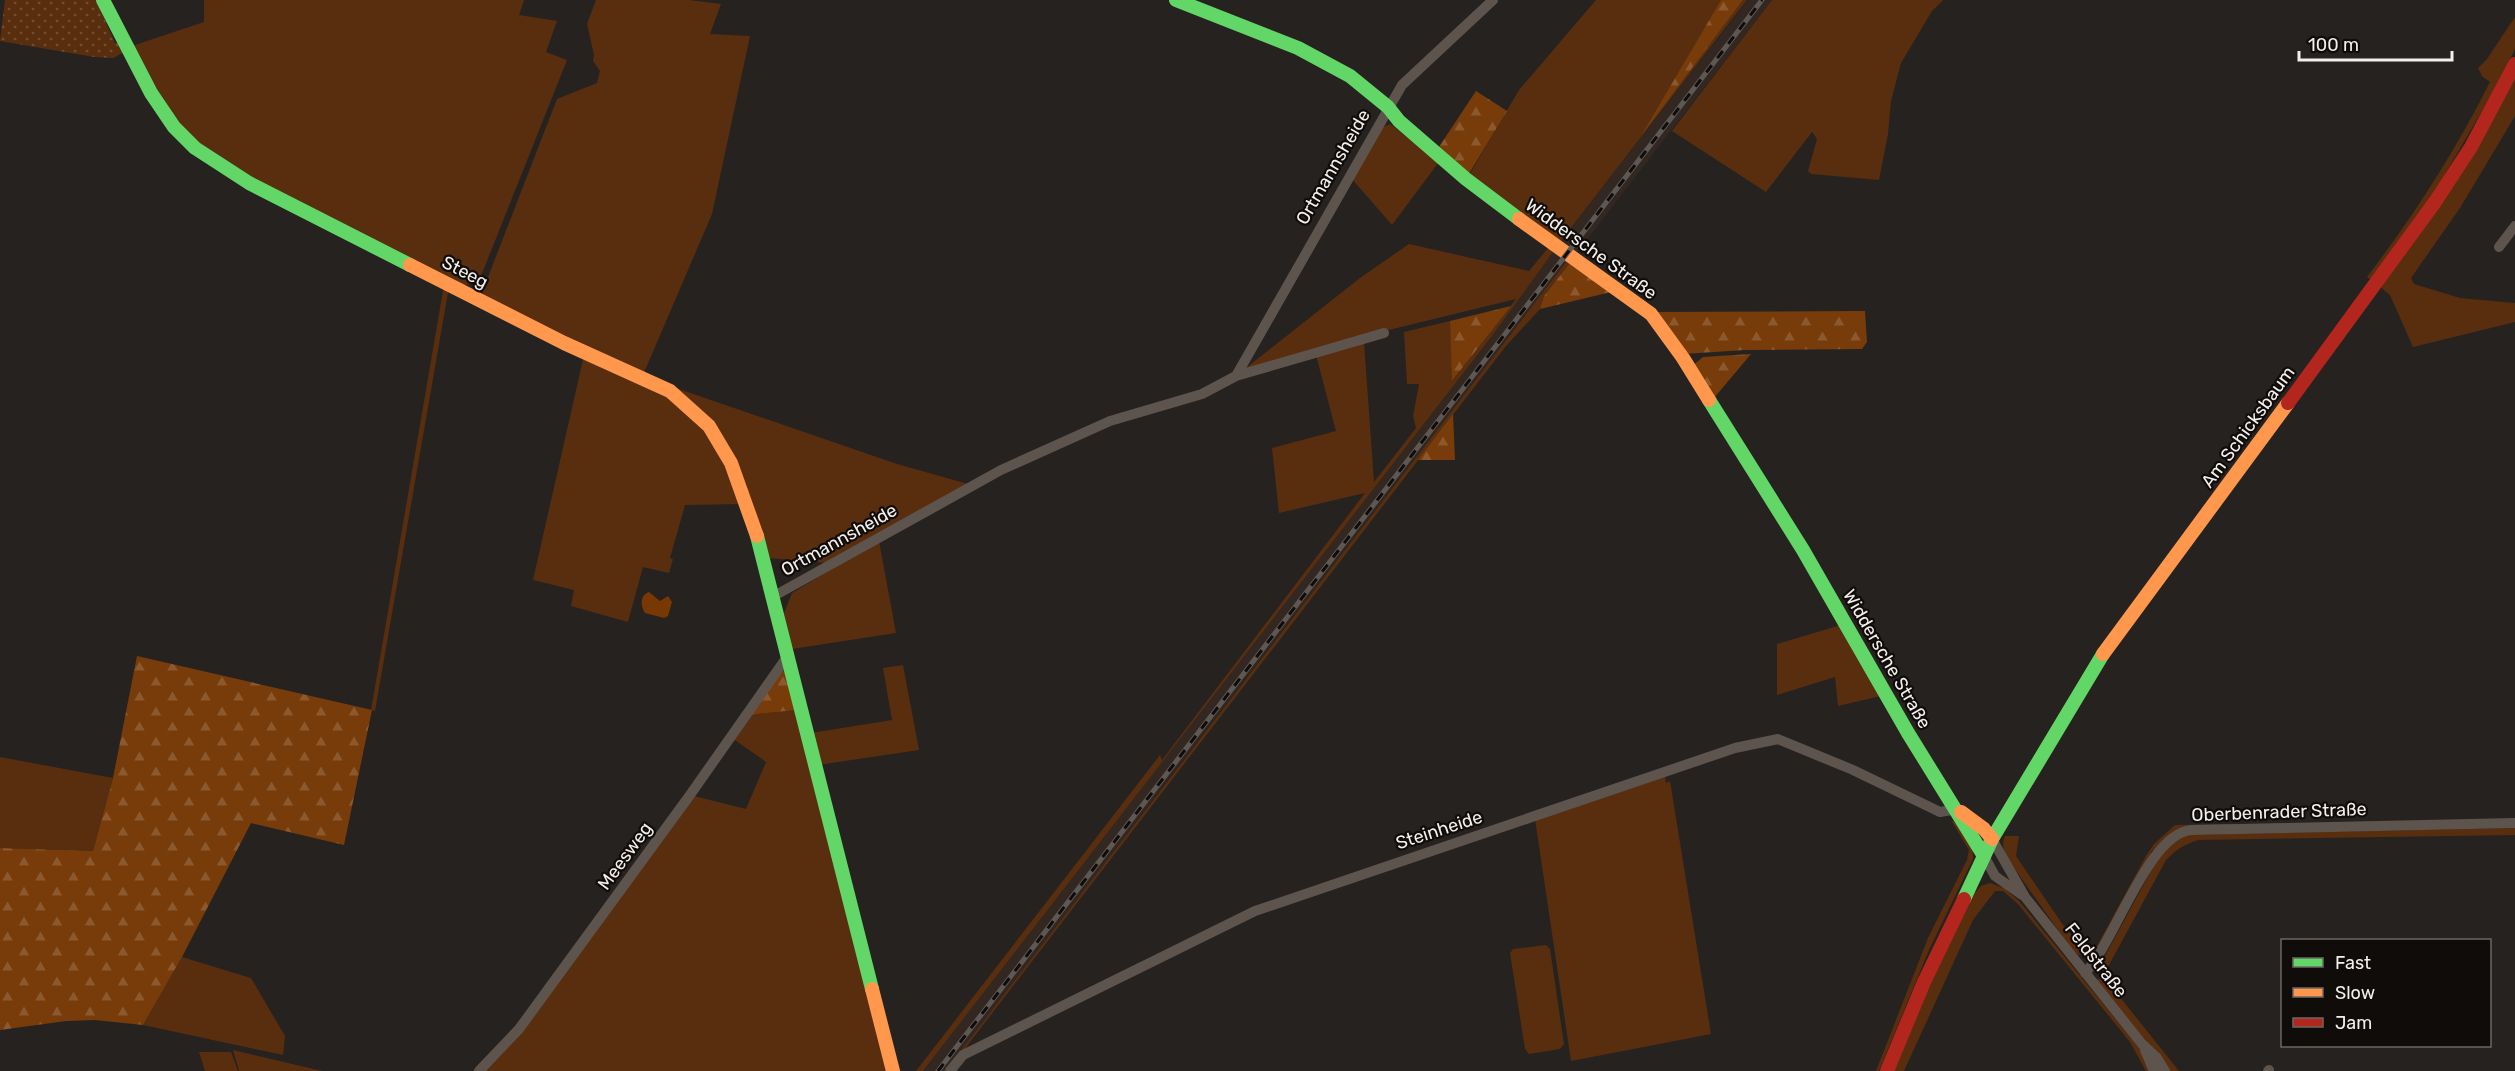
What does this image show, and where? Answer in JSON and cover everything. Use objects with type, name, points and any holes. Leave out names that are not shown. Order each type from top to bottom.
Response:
[{"type":"street","name":"Steeg","points":[[103,0],[158,105],[189,144],[249,183],[564,343],[670,391],[690,407],[709,426],[731,463],[761,545],[774,596]]},
{"type":"street","name":"Widdersche Straße","points":[[1176,0],[1298,48],[1350,76],[1388,107],[1399,122],[1466,179],[1566,255],[1651,314],[1683,358],[1803,550],[1908,733],[1984,856]]},
{"type":"street","name":"Ortmannsheide","points":[[1236,376],[1402,86],[1493,0]]},
{"type":"street","name":"Am Schicksbaum","points":[[1887,1071],[1924,982],[1992,839],[2099,659],[2435,202],[2471,147],[2515,64]]},
{"type":"street","points":[[2499,247],[2515,226]]},
{"type":"street","name":"Ortmannsheide","points":[[893,1071],[774,596],[1001,470],[1110,421],[1202,394],[1236,376],[1384,333]]},
{"type":"street","name":"Meesweg","points":[[479,1071],[519,1029],[690,795],[789,654]]},
{"type":"street","name":"Steinheide","points":[[950,1071],[963,1055],[1255,910],[1736,748],[1778,739],[1853,770],[1940,812],[1957,809]]},
{"type":"street","points":[[1957,809],[1984,829],[1992,839]]},
{"type":"street","name":"Oberbenrader Straße","points":[[2085,973],[2104,949],[2154,856],[2179,832],[2515,823]]},
{"type":"street","name":"Feldstraße","points":[[1992,839],[2025,897],[2142,1044],[2157,1058],[2165,1071]]},
{"type":"street","name":"Feldstraße","points":[[1984,856],[1995,876],[2025,897]]},
{"type":"street","name":"Feldstraße","points":[[2142,1044],[2154,1071]]},
{"type":"shaded area","points":[[5,0],[96,0],[115,43],[125,43],[128,50],[113,58],[94,57],[0,41]]},
{"type":"shaded area","points":[[204,0],[524,0],[519,15],[557,21],[546,52],[567,60],[481,276],[472,284],[459,286],[214,158],[175,124],[132,46],[204,22]]},
{"type":"shaded area","points":[[596,0],[689,0],[721,4],[710,34],[750,36],[712,214],[643,375],[484,299],[483,290],[557,99],[597,83],[600,71],[593,61],[594,55],[587,24]]},
{"type":"shaded area","points":[[1596,0],[1721,0],[1645,130],[1743,0],[1747,0],[1560,242],[1468,177],[1519,90]]},
{"type":"shaded area","points":[[1748,0],[1772,0],[1576,254],[1566,262],[1164,785],[948,1071],[923,1071],[1492,336],[1560,242]]},
{"type":"shaded area","points":[[1772,0],[1943,0],[1932,11],[1901,63],[1891,101],[1888,134],[1879,180],[1811,174],[1808,171],[1817,139],[1812,132],[1766,192],[1672,131]]},
{"type":"shaded area","points":[[2515,17],[2515,49],[2495,89],[2435,191],[2371,280],[2367,277],[2433,182],[2477,108],[2490,82],[2482,76],[2478,68],[2487,59]]},
{"type":"shaded area","points":[[2515,75],[2515,116],[2460,208],[2411,278],[2414,284],[2460,298],[2515,303],[2515,322],[2413,347],[2390,295],[2380,287]]},
{"type":"shaded area","points":[[1390,124],[1439,162],[1392,225],[1352,179],[1381,128]]},
{"type":"shaded area","points":[[1409,244],[1529,271],[1548,248],[1553,252],[1492,336],[923,1071],[916,1071],[1160,755],[1162,760],[1365,493],[1279,513],[1272,448],[1336,431],[1316,355],[1364,342],[1374,482],[1416,428],[1413,416],[1419,384],[1407,384],[1404,332],[1450,321],[1453,380],[1516,299],[1364,336],[1241,372],[1360,278]]},
{"type":"shaded area","points":[[1566,262],[1569,264],[1544,296],[1540,309],[1506,346],[950,1065]]},
{"type":"shaded area","points":[[444,285],[449,287],[375,711],[371,710]]},
{"type":"shaded area","points":[[584,355],[666,392],[706,429],[744,504],[685,505],[670,558],[673,559],[669,573],[643,567],[628,622],[571,606],[574,590],[533,580]]},
{"type":"shaded area","points":[[670,386],[897,464],[968,484],[827,563],[768,558],[730,454]]},
{"type":"shaded area","points":[[879,541],[896,633],[792,649],[784,613],[792,593]]},
{"type":"shaded area","points":[[649,592],[660,601],[668,596],[672,602],[668,616],[664,618],[645,613],[642,601],[644,595]]},
{"type":"shaded area","points":[[1841,625],[1881,696],[1838,706],[1835,677],[1777,695],[1777,644]]},
{"type":"shaded area","points":[[903,665],[919,750],[818,765],[811,733],[892,720],[883,668]]},
{"type":"shaded area","points":[[796,710],[891,1071],[485,1071],[694,796],[746,809],[766,762],[732,738],[748,715]]},
{"type":"shaded area","points":[[0,757],[113,778],[93,851],[0,848]]},
{"type":"shaded area","points":[[1665,776],[1666,783],[1670,781],[1711,1034],[1571,1061],[1535,819]]},
{"type":"shaded area","points":[[1951,820],[1968,836],[1973,859],[1929,950],[1879,1071],[1876,1071],[1928,938],[1967,860],[1969,850]]},
{"type":"shaded area","points":[[2515,820],[2190,827],[2176,830],[2152,851],[2100,948],[2089,956],[2087,954],[2097,946],[2154,844],[2175,825]]},
{"type":"shaded area","points":[[2515,828],[2515,835],[2199,840],[2181,848],[2166,860],[2103,976],[2098,969],[2158,858],[2168,847],[2186,835]]},
{"type":"shaded area","points":[[2005,836],[2019,836],[2016,856],[2063,925],[2087,954],[2079,955],[2072,950],[2012,865],[2003,848]]},
{"type":"shaded area","points":[[1990,883],[2004,888],[2019,901],[2140,1049],[2152,1071],[2146,1071],[2130,1042],[2018,904],[2003,891],[1995,891],[1973,920],[1904,1071],[1891,1071],[1911,1021],[1974,894],[1981,886]]},
{"type":"shaded area","points":[[1546,945],[1550,949],[1564,1044],[1560,1049],[1529,1054],[1525,1049],[1510,953],[1513,949]]},
{"type":"shaded area","points":[[182,957],[251,978],[285,1036],[283,1055],[143,1025]]},
{"type":"shaded area","points":[[2103,976],[2179,1071],[2169,1071],[2096,981]]},
{"type":"shaded area","points":[[233,1050],[322,1071],[239,1071]]},
{"type":"shaded area","points":[[199,1052],[231,1052],[238,1071],[205,1071]]},
{"type":"green space","points":[[1721,0],[1743,0],[1641,136]]},
{"type":"green space","points":[[1476,91],[1507,111],[1467,177],[1437,150]]},
{"type":"green space","points":[[1569,264],[1611,292],[1540,309],[1544,296]]},
{"type":"green space","points":[[1511,306],[1452,381],[1450,321]]},
{"type":"green space","points":[[1865,311],[1867,342],[1862,349],[1745,350],[1683,354],[1654,312]]},
{"type":"green space","points":[[1751,354],[1714,398],[1692,366],[1703,357]]},
{"type":"green space","points":[[1453,414],[1455,460],[1418,460]]},
{"type":"green space","points":[[137,656],[372,710],[344,845],[251,823],[182,957],[143,1025],[95,1020],[66,1021],[0,1030],[0,848],[93,851],[113,778]]},
{"type":"green space","points":[[784,671],[789,673],[797,710],[748,715],[778,673]]},
{"type":"railway","points":[[938,1071],[1762,0]]},
{"type":"traffic: fast","points":[[103,0],[151,93],[174,127],[195,148],[249,183],[410,265]]},
{"type":"traffic: fast","points":[[1176,0],[1298,48],[1350,76],[1388,107],[1399,121],[1466,179],[1519,219]]},
{"type":"traffic: fast","points":[[1709,400],[1803,550],[1908,733],[1984,856]]},
{"type":"traffic: fast","points":[[757,536],[872,989]]},
{"type":"traffic: fast","points":[[1964,899],[1992,839],[2103,654]]},
{"type":"traffic: slow","points":[[1519,219],[1651,314],[1683,358],[1709,400]]},
{"type":"traffic: slow","points":[[410,265],[564,343],[670,391],[709,426],[731,463],[757,536]]},
{"type":"traffic: slow","points":[[2103,654],[2288,403]]},
{"type":"traffic: slow","points":[[1961,812],[1984,829],[1992,839]]},
{"type":"traffic: slow","points":[[872,989],[893,1071]]},
{"type":"traffic: jam","points":[[2288,403],[2435,202],[2471,147],[2515,64]]},
{"type":"traffic: jam","points":[[1887,1071],[1924,982],[1964,899]]}]
